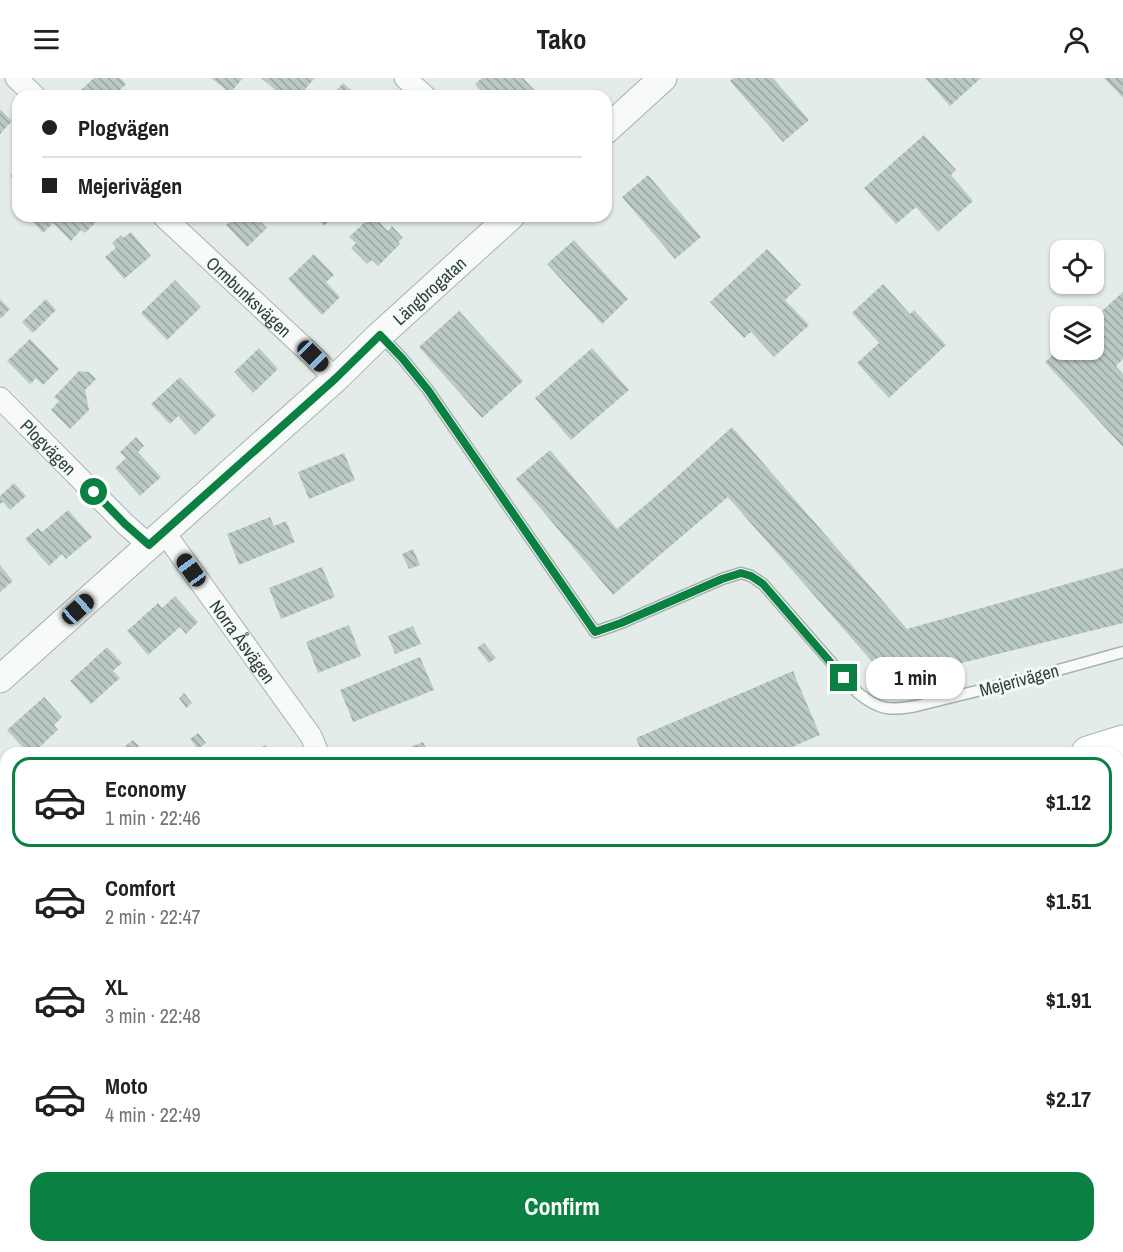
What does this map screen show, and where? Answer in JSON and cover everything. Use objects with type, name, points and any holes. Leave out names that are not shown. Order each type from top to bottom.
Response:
[{"type":"main road","points":[[1107,747],[1123,742]]},
{"type":"street","points":[[16,78],[29,90]]},
{"type":"street","points":[[405,78],[418,90]]},
{"type":"street","points":[[612,125],[663,78]]},
{"type":"street","name":"Ormbunksvägen","points":[[169,222],[335,379]]},
{"type":"street","name":"Längbrogatan","points":[[0,679],[335,379],[504,222]]},
{"type":"street","name":"Plogvägen","points":[[0,398],[125,524],[157,539]]},
{"type":"street","name":"Norra Åsvägen","points":[[157,539],[311,736],[316,747]]},
{"type":"lane","name":"Mejerivägen","points":[[380,335],[428,390],[595,632],[741,573],[763,584],[858,693],[878,706],[898,710],[1026,679],[1123,652]]},
{"type":"building","points":[[94,78],[120,78],[126,84],[120,90],[81,90]]},
{"type":"building","points":[[211,78],[243,78],[233,90],[226,90]]},
{"type":"building","points":[[261,78],[315,78],[306,90],[276,90]]},
{"type":"building","points":[[482,78],[523,78],[534,90],[480,90],[475,84]]},
{"type":"building","points":[[733,78],[773,78],[809,120],[783,142],[730,81]]},
{"type":"building","points":[[925,78],[981,78],[950,106]]},
{"type":"building","points":[[1104,78],[1123,78],[1123,98]]},
{"type":"building","points":[[343,83],[351,90],[337,90]]},
{"type":"building","points":[[0,109],[12,121],[0,134]]},
{"type":"building","points":[[924,135],[956,170],[951,175],[973,201],[938,232],[916,207],[896,224],[864,188]]},
{"type":"building","points":[[648,175],[701,237],[675,259],[622,197]]},
{"type":"building","points":[[33,222],[96,222],[85,233],[81,230],[71,241],[53,223],[43,233]]},
{"type":"building","points":[[229,222],[261,222],[267,228],[247,247],[226,225]]},
{"type":"building","points":[[365,222],[379,222],[388,231],[392,226],[403,238],[378,266],[372,260],[367,264],[351,248],[356,243],[349,237]]},
{"type":"building","points":[[131,232],[151,256],[124,279],[105,257],[116,248],[112,243],[121,235],[123,238]]},
{"type":"building","points":[[574,240],[628,299],[602,324],[547,264]]},
{"type":"building","points":[[767,249],[801,285],[785,300],[809,325],[774,357],[751,332],[744,338],[710,302]]},
{"type":"building","points":[[314,254],[334,275],[326,282],[340,297],[322,315],[288,279]]},
{"type":"building","points":[[175,280],[201,307],[167,340],[141,313]]},
{"type":"building","points":[[883,284],[910,314],[914,310],[946,345],[889,398],[857,363],[879,343],[852,313]]},
{"type":"building","points":[[1123,292],[1123,359],[1116,366],[1123,374],[1123,447],[1045,362],[1050,357],[1050,360],[1104,360],[1104,309]]},
{"type":"building","points":[[0,299],[10,309],[0,319]]},
{"type":"building","points":[[46,299],[56,310],[33,333],[22,322]]},
{"type":"building","points":[[459,311],[523,381],[482,418],[419,347]]},
{"type":"building","points":[[30,339],[59,369],[43,385],[36,378],[30,384],[7,361]]},
{"type":"building","points":[[259,348],[278,369],[253,393],[234,372]]},
{"type":"building","points":[[592,348],[629,390],[571,440],[535,398]]},
{"type":"building","points":[[79,371],[89,372],[96,379],[85,390],[89,410],[70,429],[51,410],[59,401],[54,397]]},
{"type":"building","points":[[180,377],[216,415],[195,435],[178,416],[170,424],[151,404]]},
{"type":"building","points":[[732,427],[907,629],[1123,568],[1123,623],[889,681],[728,497],[613,595],[516,479],[550,450],[617,529]]},
{"type":"building","points":[[136,437],[144,446],[138,452],[161,477],[140,496],[115,468],[126,458],[120,452]]},
{"type":"building","points":[[344,453],[355,480],[309,499],[298,472]]},
{"type":"building","points":[[14,483],[26,496],[10,510],[3,502],[0,504],[0,496]]},
{"type":"building","points":[[68,510],[92,537],[66,559],[62,554],[49,566],[25,539],[38,528],[42,532]]},
{"type":"building","points":[[270,517],[274,526],[286,521],[295,542],[239,565],[227,534]]},
{"type":"building","points":[[413,549],[420,565],[409,569],[402,554]]},
{"type":"building","points":[[0,565],[13,581],[0,592]]},
{"type":"building","points":[[322,567],[335,597],[281,619],[269,588]]},
{"type":"building","points":[[175,596],[198,622],[186,634],[180,627],[148,655],[127,631],[158,603],[162,608]]},
{"type":"building","points":[[349,625],[361,656],[318,673],[306,642]]},
{"type":"building","points":[[413,626],[421,644],[395,654],[388,636]]},
{"type":"building","points":[[484,643],[496,658],[489,663],[477,648]]},
{"type":"building","points":[[107,647],[122,663],[113,671],[120,678],[91,704],[70,681]]},
{"type":"building","points":[[420,657],[434,690],[353,722],[340,690]]},
{"type":"building","points":[[793,671],[820,735],[792,747],[640,747],[636,738]]},
{"type":"building","points":[[184,693],[192,703],[186,708],[179,698]]},
{"type":"building","points":[[44,697],[62,717],[54,725],[58,730],[40,747],[23,747],[7,730]]},
{"type":"building","points":[[198,733],[206,743],[196,747],[190,739]]},
{"type":"building","points":[[133,740],[139,746],[138,747],[124,747]]},
{"type":"building","points":[[423,742],[425,747],[411,747]]},
{"type":"route","points":[[94,492],[149,545],[335,379],[380,335],[428,390],[595,632],[741,573],[763,584],[844,678]]}]
